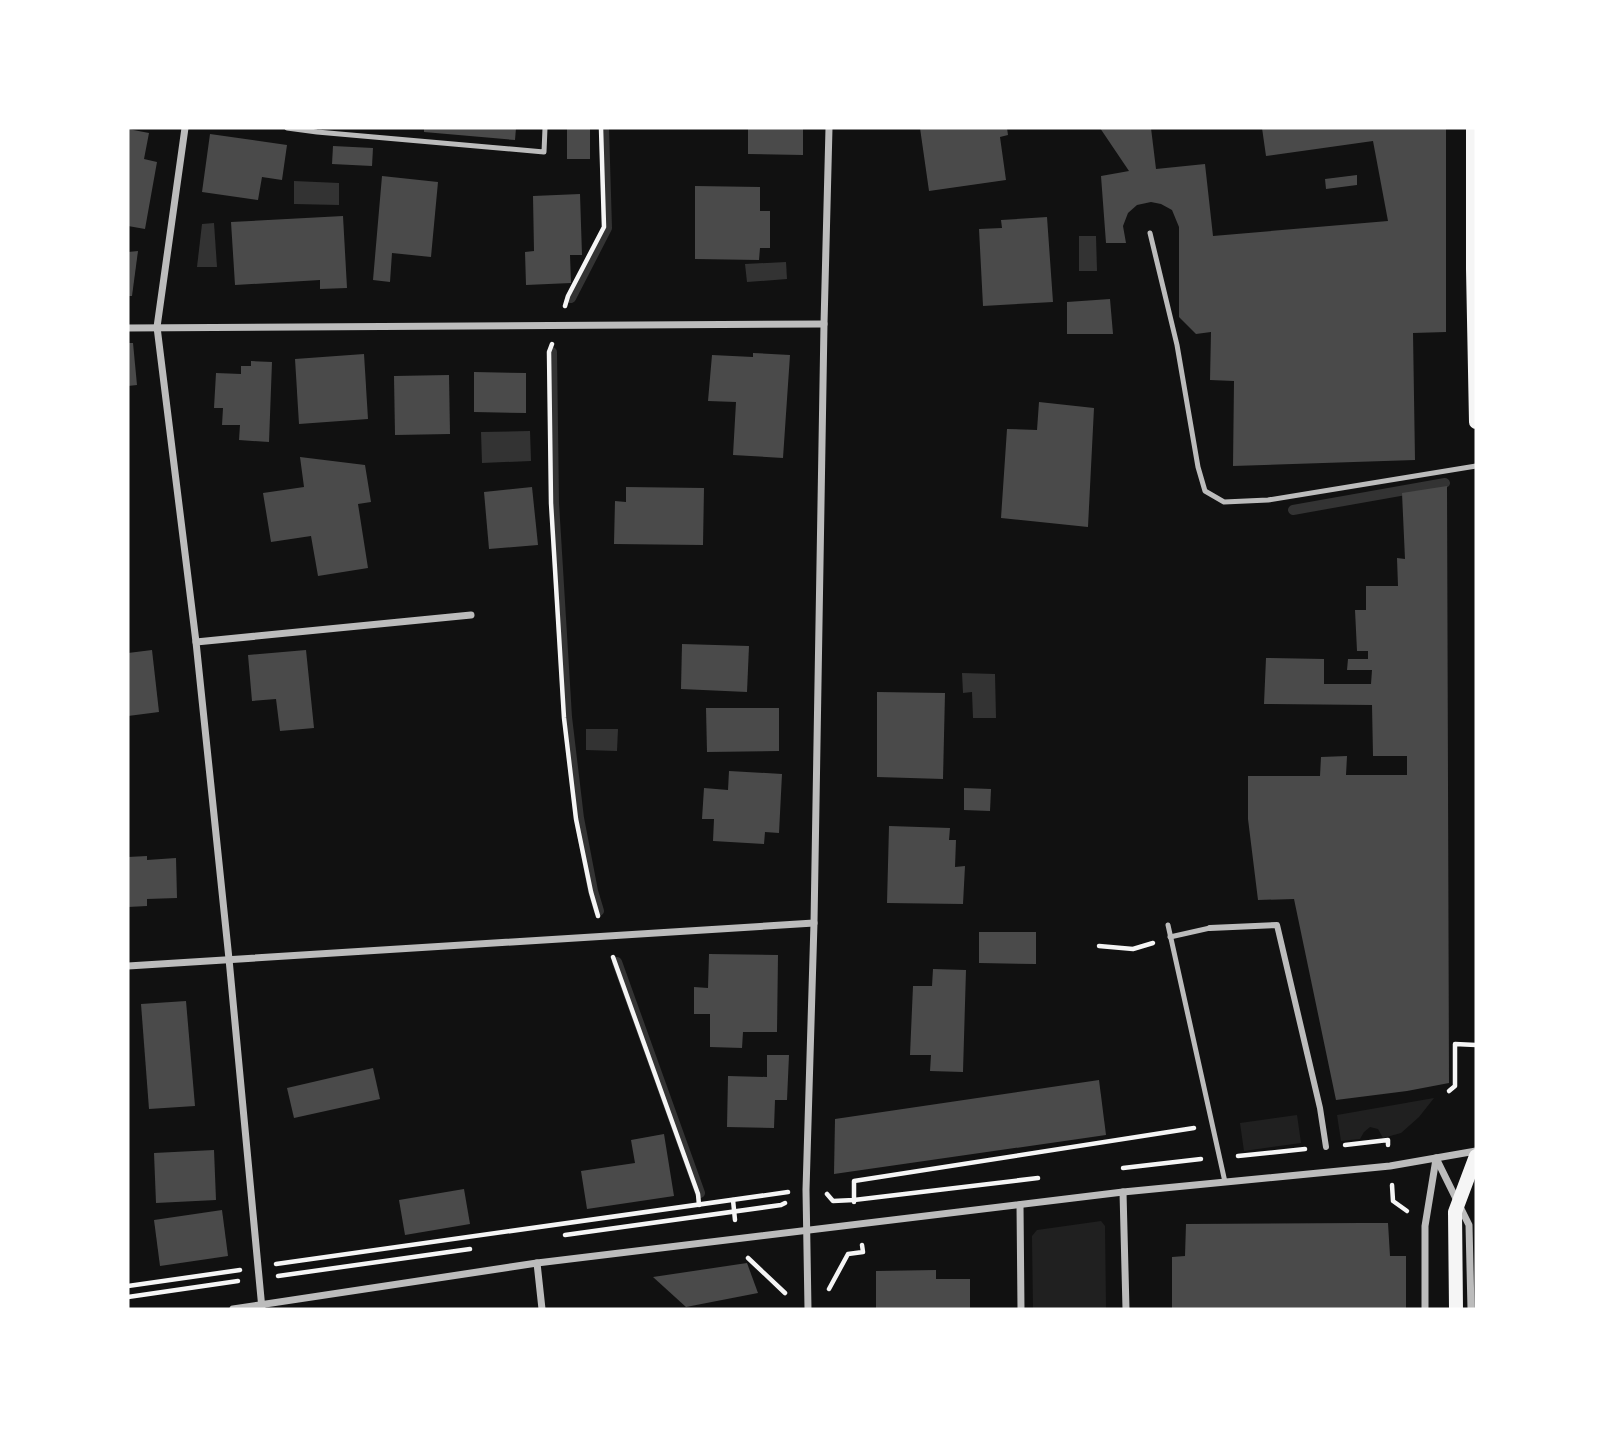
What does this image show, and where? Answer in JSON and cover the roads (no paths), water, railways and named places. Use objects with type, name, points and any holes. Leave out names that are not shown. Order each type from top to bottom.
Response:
[{"type":"main road","points":[[1473,128],[1476,422]]},
{"type":"main road","points":[[1456,1309],[1455,1212],[1476,1156]]},
{"type":"street","points":[[185,128],[157,327],[196,642],[262,1307]]},
{"type":"street","points":[[808,1309],[806,1189],[814,923],[829,128]]},
{"type":"street","points":[[128,328],[824,324]]},
{"type":"street","points":[[196,642],[471,614]]},
{"type":"street","points":[[128,966],[814,923]]},
{"type":"street","points":[[1210,928],[1277,925],[1320,1108],[1326,1147]]},
{"type":"street","points":[[233,1309],[262,1307],[537,1264],[1123,1192],[1390,1166],[1476,1151]]},
{"type":"street","points":[[1436,1158],[1469,1225],[1471,1309]]},
{"type":"street","points":[[1425,1309],[1425,1226],[1436,1158]]},
{"type":"street","points":[[1123,1192],[1126,1309]]},
{"type":"street","points":[[1020,1205],[1021,1309]]},
{"type":"street","points":[[537,1264],[542,1309]]},
{"type":"lane","points":[[287,128],[544,152],[545,128]]},
{"type":"lane","points":[[1150,233],[1177,345],[1198,467],[1205,491],[1224,502],[1268,500],[1476,466]]},
{"type":"lane","points":[[1168,925],[1225,1182]]},
{"type":"lane","points":[[1170,937],[1210,928]]},
{"type":"waterway","points":[[571,298],[607,228],[604,128]]},
{"type":"waterway","points":[[552,352],[554,503],[567,717],[579,818],[599,911]]},
{"type":"waterway","points":[[1293,510],[1445,483]]},
{"type":"waterway","points":[[617,962],[700,1193]]}]
